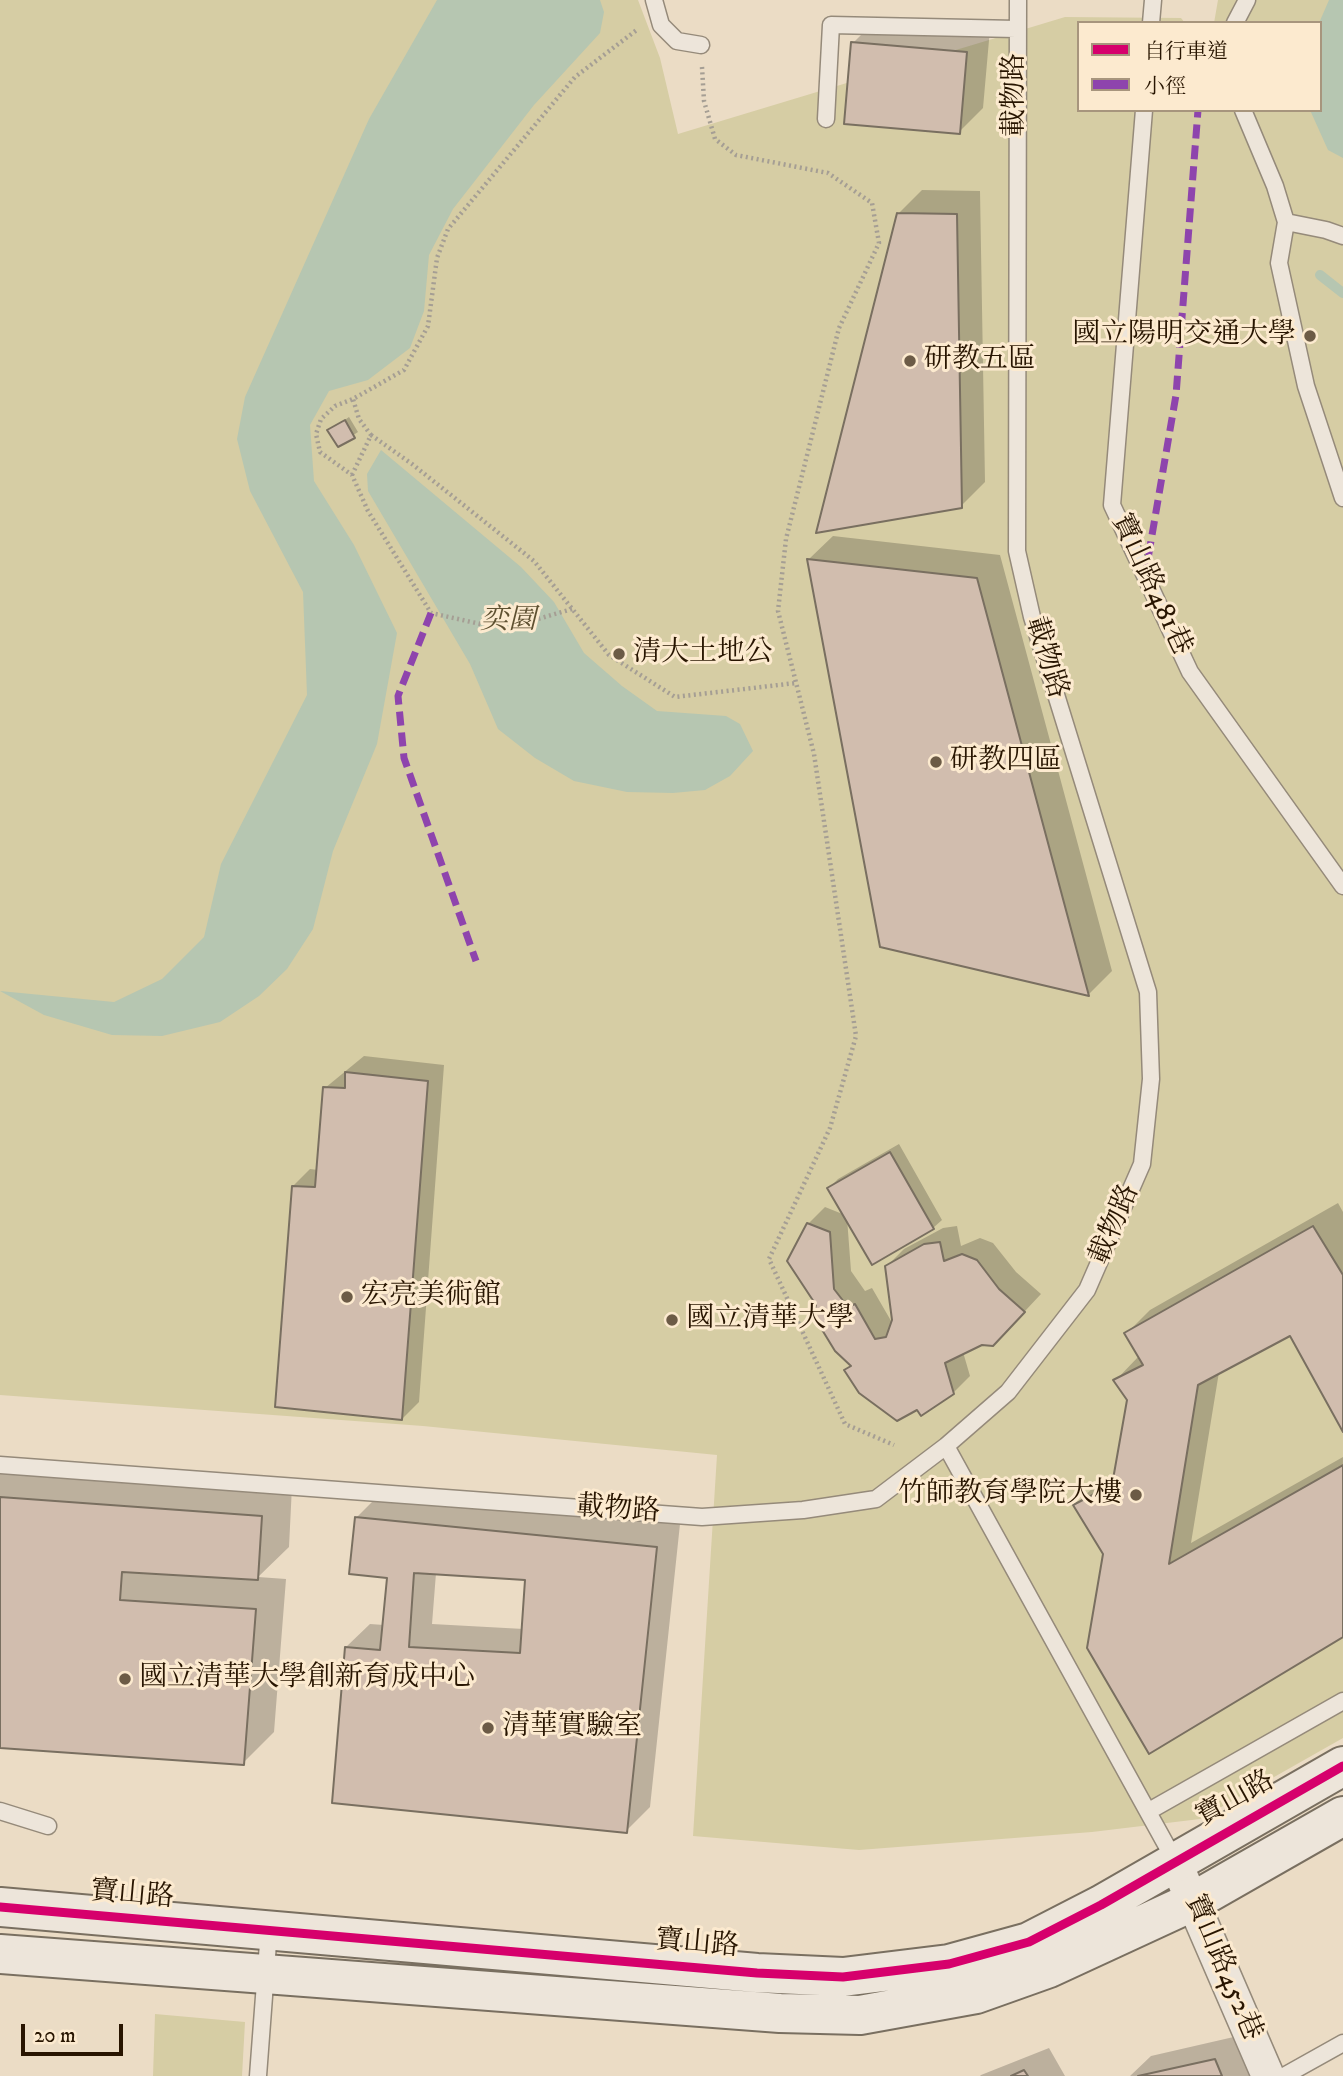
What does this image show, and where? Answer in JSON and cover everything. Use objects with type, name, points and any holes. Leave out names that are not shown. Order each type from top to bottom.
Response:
[{"type":"street","name":"寶山路","points":[[0,1907],[757,1973],[843,1978],[949,1964],[1029,1942],[1101,1905],[1343,1766]]},
{"type":"street","points":[[0,1954],[780,2013],[860,2015],[975,1994],[1049,1968],[1194,1901],[1343,1816]]},
{"type":"street","name":"寶山路452巷","points":[[1175,1861],[1268,2076]]},
{"type":"lane","points":[[654,0],[661,25],[677,41],[701,45]]},
{"type":"lane","name":"載物路","points":[[0,1465],[702,1517],[803,1510],[876,1499],[946,1446],[1008,1392],[1087,1290],[1142,1164],[1151,1079],[1148,992],[1032,617],[1017,551],[1018,0]]},
{"type":"lane","points":[[1151,21],[1153,0]]},
{"type":"lane","points":[[1236,21],[1247,0]]},
{"type":"lane","points":[[826,119],[831,24],[1016,29]]},
{"type":"lane","name":"寶山路481巷","points":[[1144,112],[1112,505],[1190,672],[1343,886]]},
{"type":"lane","points":[[1244,112],[1275,186],[1286,222],[1279,263],[1306,386],[1343,498]]},
{"type":"lane","points":[[1286,222],[1343,236]]},
{"type":"lane","points":[[946,1446],[1175,1861]]},
{"type":"lane","points":[[1149,1811],[1343,1701]]},
{"type":"lane","points":[[0,1811],[48,1826]]},
{"type":"lane","points":[[258,2076],[270,1930]]},
{"type":"lane","points":[[1284,2076],[1343,2043]]},
{"type":"path","points":[[572,609],[531,621],[485,625],[431,613],[368,511],[352,475],[320,452],[316,434],[321,419],[335,406],[353,400],[404,370],[428,326],[437,258],[448,229],[575,77],[639,28]]},
{"type":"path","points":[[701,45],[704,101],[715,139],[736,155],[828,173],[872,203],[879,243],[839,328],[786,539],[778,611],[814,754],[856,1036],[830,1128],[769,1259],[845,1424],[894,1445]]},
{"type":"path","points":[[353,400],[359,419],[371,435],[412,464],[534,561],[609,655],[675,697],[796,683]]},
{"type":"path","points":[[352,475],[371,435]]},
{"type":"path","points":[[609,655],[618,654]]},
{"type":"green space","name":"國立清華大學","points":[[0,0],[638,0],[660,58],[678,134],[1065,17],[1181,18],[1183,21],[1077,21],[1077,112],[1322,112],[1322,21],[1214,21],[1218,0],[1343,0],[1343,1738],[1200,1819],[1092,1832],[859,1850],[693,1836],[717,1455],[423,1426],[0,1395]]},
{"type":"green space","points":[[155,2014],[245,2022],[242,2076],[153,2076]]},
{"type":"shaded area","points":[[437,0],[600,0],[604,12],[600,33],[534,105],[453,209],[429,255],[424,311],[410,348],[368,380],[329,391],[310,425],[314,481],[354,545],[397,633],[377,744],[333,851],[313,929],[287,969],[259,996],[220,1022],[162,1036],[112,1035],[44,1015],[0,991],[114,1002],[162,979],[204,937],[221,864],[307,695],[303,592],[250,491],[237,439],[245,397],[369,119]]},
{"type":"shaded area","points":[[1329,0],[1343,0],[1343,158],[1328,150],[1311,112],[1322,112],[1322,21],[1320,21]]},
{"type":"shaded area","points":[[381,450],[521,567],[554,602],[584,653],[622,686],[657,711],[726,716],[740,724],[753,751],[730,776],[705,790],[673,793],[627,792],[574,781],[535,758],[498,729],[470,664],[368,491],[367,474]]},
{"type":"building","points":[[851,42],[967,52],[960,134],[844,124]]},
{"type":"building","name":"研教五區","points":[[897,213],[957,214],[962,508],[816,533]]},
{"type":"building","points":[[345,420],[355,438],[338,447],[327,430]]},
{"type":"building","name":"研教四區","points":[[807,559],[977,578],[1089,996],[880,947]]},
{"type":"building","name":"宏亮美術館","points":[[345,1072],[428,1081],[402,1420],[275,1407],[292,1186],[315,1187],[323,1087],[345,1088]]},
{"type":"building","points":[[890,1152],[934,1229],[872,1265],[827,1188]]},
{"type":"building","points":[[807,1223],[830,1232],[834,1289],[848,1307],[855,1304],[875,1339],[886,1337],[892,1320],[885,1266],[924,1244],[940,1242],[944,1261],[962,1254],[977,1260],[999,1289],[1025,1312],[993,1346],[982,1345],[945,1363],[954,1394],[921,1416],[917,1410],[897,1421],[859,1393],[844,1370],[851,1366],[835,1351],[813,1315],[816,1305],[787,1261]]},
{"type":"building","name":"竹師教育學院大樓","points":[[1313,1226],[1343,1275],[1343,1432],[1290,1336],[1198,1385],[1169,1564],[1343,1465],[1343,1637],[1149,1754],[1087,1648],[1103,1554],[1073,1505],[1112,1485],[1127,1400],[1113,1380],[1143,1365],[1124,1333]]},
{"type":"building","name":"國立清華大學創新育成中心","points":[[0,1497],[262,1516],[258,1580],[122,1572],[120,1600],[256,1609],[244,1765],[0,1748]]},
{"type":"building","name":"清華實驗室","points":[[355,1517],[657,1547],[627,1833],[332,1803],[345,1647],[380,1650],[387,1578],[349,1574]],"holes":[[[414,1573],[525,1580],[520,1653],[409,1647]]]},
{"type":"building","points":[[1215,2059],[1222,2076],[1138,2076]]},
{"type":"building","points":[[1024,2070],[1028,2076],[1011,2076]]},
{"type":"waterway","points":[[1320,275],[1343,293]]},
{"type":"marked path","points":[[1145,576],[1176,395],[1198,112]]},
{"type":"marked path","points":[[431,613],[398,696],[404,758],[476,961]]},
{"type":"cycle path","points":[[0,1907],[757,1973],[843,1977],[949,1964],[1029,1942],[1101,1905],[1343,1766]]},
{"type":"place","name":"國立陽明交通大學","points":[[1310,336]]},
{"type":"place","name":"研教五區","points":[[910,361]]},
{"type":"place","name":"清大土地公","points":[[619,654]]},
{"type":"place","name":"研教四區","points":[[936,762]]},
{"type":"place","name":"宏亮美術館","points":[[347,1297]]},
{"type":"place","name":"國立清華大學","points":[[672,1320]]},
{"type":"place","name":"竹師教育學院大樓","points":[[1136,1495]]},
{"type":"place","name":"國立清華大學創新育成中心","points":[[125,1679]]},
{"type":"place","name":"清華實驗室","points":[[488,1728]]},
{"type":"park label","name":"奕園","points":[[508,622]]}]
